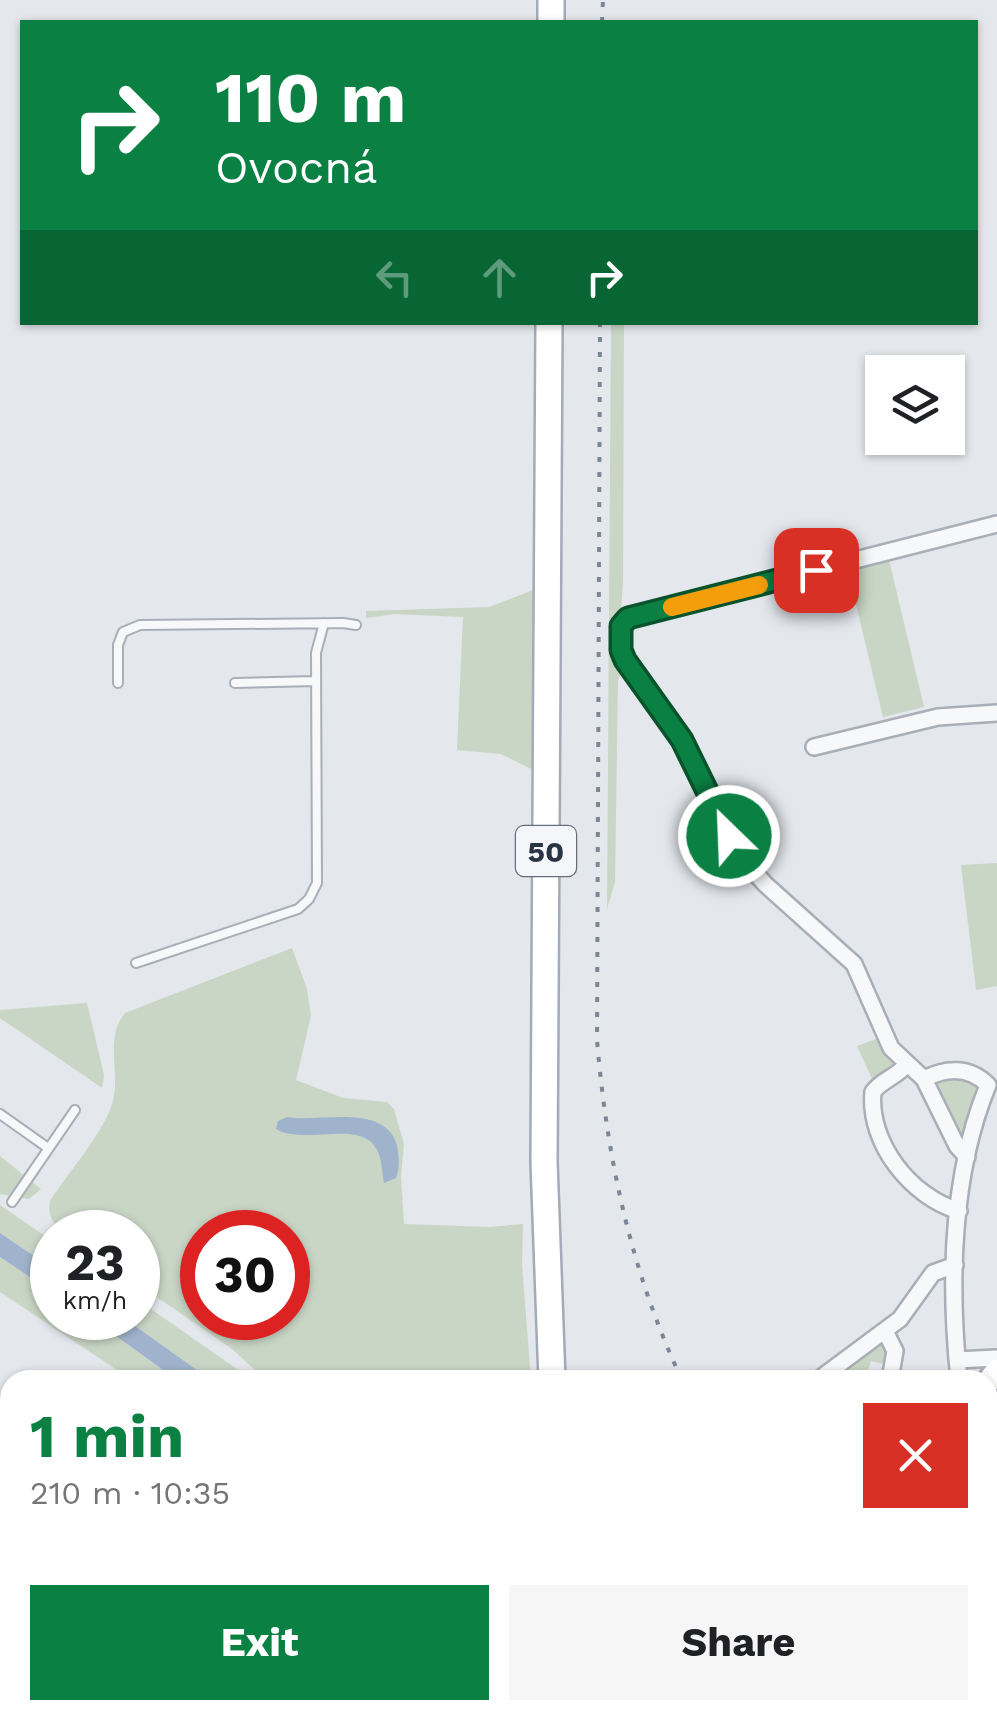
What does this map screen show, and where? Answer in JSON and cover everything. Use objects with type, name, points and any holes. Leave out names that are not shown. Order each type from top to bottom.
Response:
[{"type":"main road","name":"50","points":[[549,325],[544,1162],[552,1370]]},
{"type":"street","points":[[966,1157],[924,1080],[888,1042],[854,964],[765,884],[740,856],[682,740],[625,660],[621,626],[628,618],[997,524]]},
{"type":"street","points":[[814,746],[938,717],[997,713]]},
{"type":"street","points":[[907,1064],[873,1092],[876,1128],[897,1168],[941,1204],[959,1211]]},
{"type":"street","points":[[924,1080],[967,1070],[993,1082],[966,1157],[959,1211],[955,1265],[957,1370]]},
{"type":"street","points":[[844,1370],[907,1312],[933,1273],[955,1265]]},
{"type":"street","points":[[885,1332],[895,1351],[892,1370]]},
{"type":"street","points":[[956,1360],[997,1358]]},
{"type":"lane","points":[[136,962],[298,909],[309,898],[317,883],[316,652],[324,623]]},
{"type":"lane","points":[[118,684],[118,646],[123,632],[140,625],[356,625]]},
{"type":"lane","points":[[235,683],[316,680]]},
{"type":"lane","points":[[12,1202],[75,1110]]},
{"type":"lane","points":[[0,1114],[48,1148]]},
{"type":"green space","points":[[611,325],[624,325],[623,583],[617,658],[623,665],[618,681],[615,882],[607,909]]},
{"type":"green space","points":[[889,560],[924,707],[883,717],[848,571]]},
{"type":"green space","points":[[533,590],[533,770],[501,754],[457,750],[463,617],[395,614],[366,618],[366,611],[489,607]]},
{"type":"green space","points":[[997,863],[997,986],[976,990],[961,865]]},
{"type":"green space","points":[[292,948],[307,989],[311,1016],[296,1080],[343,1098],[387,1102],[394,1109],[404,1144],[404,1224],[523,1224],[530,1370],[255,1370],[219,1340],[310,1340],[310,1210],[180,1210],[180,1313],[160,1299],[160,1210],[49,1210],[50,1201],[110,1110],[115,1085],[115,1035],[125,1013]]},
{"type":"green space","points":[[87,1003],[104,1075],[102,1088],[0,1018],[0,1010]]},
{"type":"green space","points":[[876,1039],[896,1066],[873,1081],[857,1046]]},
{"type":"green space","points":[[969,1075],[981,1088],[964,1144],[936,1088],[938,1083]]},
{"type":"green space","points":[[0,1156],[41,1189],[29,1199],[0,1194]]},
{"type":"green space","points":[[0,1205],[30,1226],[30,1253],[0,1233]]},
{"type":"green space","points":[[0,1257],[30,1277],[30,1312],[0,1292]]},
{"type":"green space","points":[[160,1315],[180,1329],[180,1340],[195,1340],[238,1370],[197,1370],[155,1340],[160,1340]]},
{"type":"green space","points":[[72,1340],[122,1340],[163,1370],[117,1370]]},
{"type":"green space","points":[[880,1342],[888,1346],[887,1365],[871,1361],[868,1370],[843,1370]]},
{"type":"water","points":[[287,1117],[350,1117],[380,1124],[390,1132],[397,1146],[396,1178],[384,1183],[379,1154],[369,1141],[345,1134],[301,1135],[276,1129],[278,1121]]},
{"type":"water","points":[[0,1233],[30,1253],[30,1277],[0,1257]]},
{"type":"water","points":[[122,1340],[155,1340],[197,1370],[163,1370]]},
{"type":"railway","points":[[602,20],[603,0]]},
{"type":"railway","points":[[600,325],[597,1040],[607,1128],[624,1214],[649,1298],[678,1370]]},
{"type":"slow traffic","points":[[672,607],[759,585]]},
{"type":"route","points":[[729,836],[698,766],[625,660],[621,626],[628,618],[816,570]]}]
